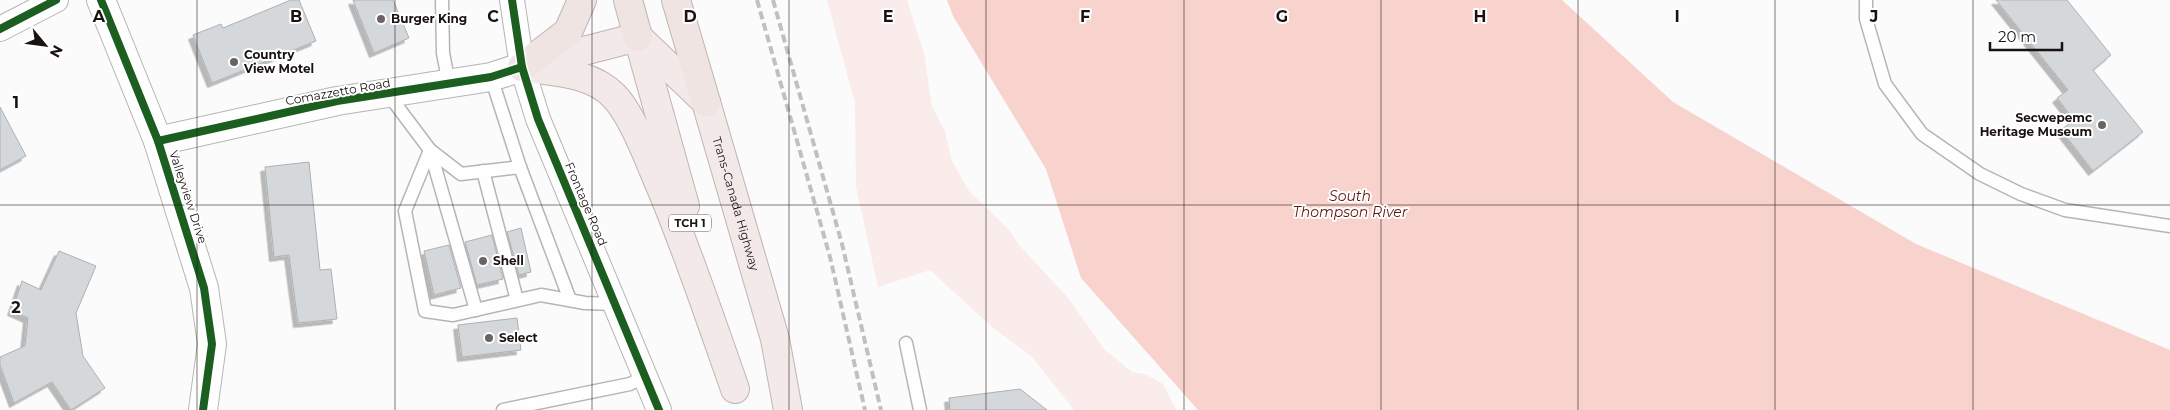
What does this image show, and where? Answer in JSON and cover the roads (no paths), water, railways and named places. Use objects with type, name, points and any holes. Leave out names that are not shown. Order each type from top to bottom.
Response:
[{"type":"highway","points":[[522,67],[568,32],[582,0]]},
{"type":"highway","name":"TCH 1","points":[[628,0],[738,400]]},
{"type":"highway","name":"Trans-Canada Highway","points":[[676,0],[775,339],[788,410]]},
{"type":"highway","points":[[522,67],[638,37],[706,102]]},
{"type":"highway","points":[[522,67],[577,76],[598,83],[615,96],[639,136],[676,222],[738,400]]},
{"type":"street","points":[[0,29],[56,0]]},
{"type":"street","name":"Valleyview Drive","points":[[102,0],[158,141],[204,288],[212,344],[203,410]]},
{"type":"street","name":"Frontage Road","points":[[512,0],[522,67],[538,119],[659,410]]},
{"type":"street","name":"Comazzetto Road","points":[[158,141],[337,102],[492,77],[522,67]]},
{"type":"lane","points":[[442,0],[443,53],[448,84]]},
{"type":"lane","points":[[1866,0],[1866,19],[1885,84],[1922,134],[1980,174],[2021,194],[2065,210],[2170,226]]},
{"type":"lane","points":[[492,77],[520,167],[570,300]]},
{"type":"lane","points":[[388,94],[430,150],[461,174],[520,167]]},
{"type":"lane","points":[[430,150],[405,211],[425,312],[453,315],[541,295],[585,303],[615,304]]},
{"type":"lane","points":[[430,150],[476,310]]},
{"type":"lane","points":[[483,171],[516,300]]},
{"type":"lane","points":[[906,343],[920,410]]},
{"type":"lane","points":[[503,410],[630,384],[645,376]]},
{"type":"water","name":"South Thompson River","points":[[947,0],[1562,0],[1673,102],[1916,244],[2170,350],[2170,410],[1198,410],[1081,278],[1046,169],[953,16]]},
{"type":"railway","points":[[757,0],[830,257],[865,410]]},
{"type":"railway","points":[[773,0],[842,244],[881,410]]},
{"type":"place","name":"Burger King","points":[[381,19]]},
{"type":"place","name":"Country View Motel","points":[[234,62]]},
{"type":"place","name":"Secwepemc Heritage Museum","points":[[2102,125]]},
{"type":"place","name":"Shell","points":[[483,261]]},
{"type":"place","name":"Select","points":[[489,338]]}]
